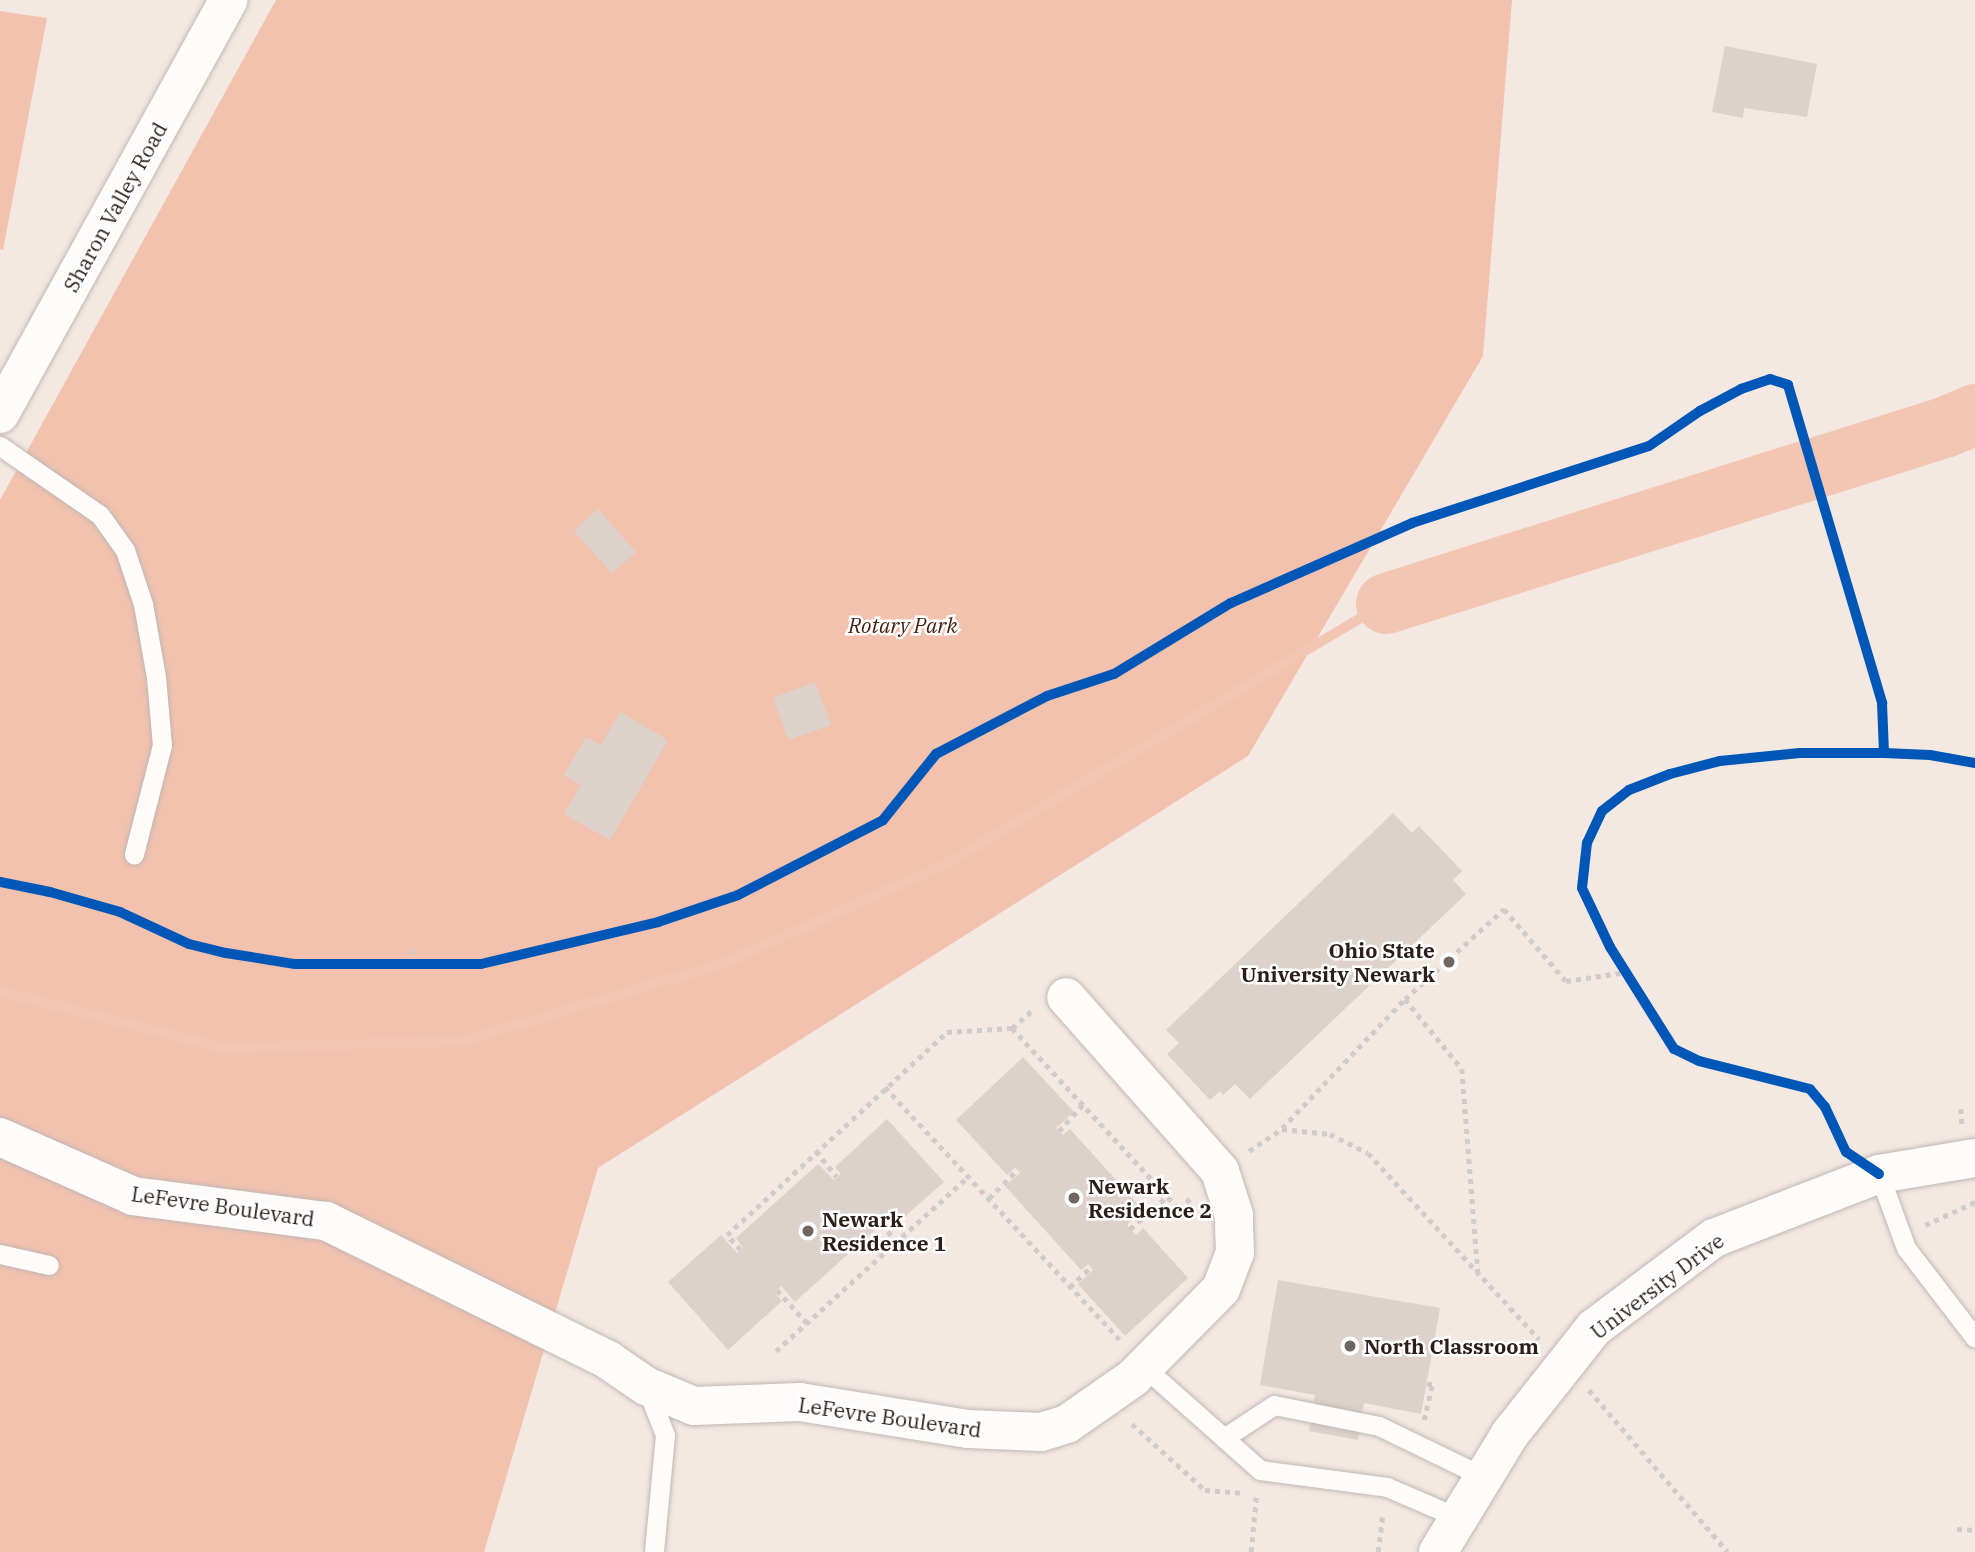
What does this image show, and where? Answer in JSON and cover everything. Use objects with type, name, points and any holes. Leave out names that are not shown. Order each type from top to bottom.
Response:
[{"type":"street","name":"Sharon Valley Road","points":[[0,414],[229,0]]},
{"type":"street","name":"LeFevre Boulevard","points":[[0,1137],[133,1196],[326,1221],[608,1360],[646,1386],[694,1406],[800,1402],[955,1427],[1041,1432],[1067,1424],[1144,1367],[1221,1289],[1236,1253],[1234,1215],[1220,1171],[1051,1002]]},
{"type":"street","name":"University Drive","points":[[1438,1552],[1510,1434],[1594,1328],[1714,1238],[1879,1174],[1975,1158]]},
{"type":"lane","points":[[0,446],[100,515],[125,550],[143,604],[156,677],[163,745],[134,854]]},
{"type":"lane","points":[[1879,1174],[1906,1248],[1975,1338]]},
{"type":"lane","points":[[0,1254],[49,1265]]},
{"type":"lane","points":[[1144,1367],[1260,1470],[1387,1487],[1459,1518]]},
{"type":"lane","points":[[646,1386],[665,1436],[654,1552]]},
{"type":"lane","points":[[1224,1438],[1274,1405],[1379,1426],[1484,1477]]},
{"type":"path","points":[[1220,1171],[1282,1129],[1405,999],[1504,909],[1566,981],[1623,968],[1632,983]]},
{"type":"path","points":[[397,964],[415,964],[411,944]]},
{"type":"path","points":[[1405,999],[1462,1069],[1478,1272]]},
{"type":"path","points":[[740,1250],[727,1235],[947,1032],[1012,1028],[1051,1002]]},
{"type":"path","points":[[1012,1028],[1179,1209]]},
{"type":"path","points":[[886,1087],[1144,1367]]},
{"type":"path","points":[[1059,1131],[1083,1104]]},
{"type":"path","points":[[1282,1129],[1330,1134],[1368,1153],[1542,1343]]},
{"type":"path","points":[[816,1151],[837,1177]]},
{"type":"path","points":[[989,1198],[1018,1169]]},
{"type":"path","points":[[776,1351],[968,1177]]},
{"type":"path","points":[[1130,1229],[1168,1196]]},
{"type":"path","points":[[1902,1237],[1975,1202]]},
{"type":"path","points":[[874,1217],[897,1241]]},
{"type":"path","points":[[1070,1287],[1091,1267]]},
{"type":"path","points":[[777,1290],[807,1323]]},
{"type":"path","points":[[1587,1388],[1728,1552]]},
{"type":"path","points":[[1104,1398],[1205,1490],[1256,1494]]},
{"type":"path","points":[[1957,1529],[1975,1530]]},
{"type":"green space","name":"Rotary Park","points":[[276,0],[1512,0],[1483,356],[1248,756],[598,1168],[484,1552],[0,1552],[0,500]]},
{"type":"green space","points":[[0,11],[47,18],[3,250],[0,249]]},
{"type":"building","points":[[1725,46],[1817,64],[1807,117],[1744,108],[1743,118],[1712,112]]},
{"type":"building","points":[[598,509],[636,552],[612,573],[574,531]]},
{"type":"building","points":[[815,682],[831,725],[788,740],[773,698]]},
{"type":"building","points":[[620,712],[668,740],[610,840],[564,814],[581,785],[564,775],[586,737],[601,745]]},
{"type":"building","points":[[1393,813],[1412,833],[1419,826],[1462,871],[1453,880],[1466,894],[1250,1099],[1235,1084],[1223,1095],[1220,1091],[1210,1100],[1167,1054],[1179,1043],[1166,1030]]},
{"type":"building","name":"Newark Residence 2","points":[[1023,1057],[1074,1112],[1056,1128],[1063,1135],[1070,1129],[1143,1210],[1127,1225],[1136,1235],[1143,1228],[1188,1278],[1125,1336],[1078,1284],[1093,1270],[1088,1264],[1081,1270],[1005,1186],[1021,1172],[1016,1167],[1007,1175],[956,1120]]},
{"type":"building","name":"Newark Residence 1","points":[[887,1119],[944,1182],[892,1228],[878,1213],[871,1220],[878,1227],[795,1302],[781,1286],[775,1293],[782,1301],[728,1350],[668,1282],[721,1235],[737,1253],[743,1248],[736,1238],[818,1164],[834,1180],[841,1174],[835,1167]]},
{"type":"building","name":"North Classroom","points":[[1278,1280],[1440,1308],[1421,1414],[1364,1403],[1358,1440],[1309,1431],[1315,1395],[1260,1385]]},
{"type":"waterway","points":[[1386,603],[1944,427],[1975,414]]},
{"type":"waterway","points":[[0,991],[223,1048],[463,1041],[724,963],[944,865],[1386,603]]},
{"type":"cycle path","points":[[0,882],[50,892],[120,912],[189,944],[295,964],[481,964],[658,922],[738,895],[883,820],[936,754],[1047,696],[1114,674],[1231,603],[1412,523],[1649,446],[1700,411],[1741,389],[1770,379],[1788,385],[1882,703],[1884,753],[1930,755],[1975,763]]},
{"type":"cycle path","points":[[1879,1174],[1846,1152],[1825,1107],[1810,1089],[1699,1061],[1674,1049],[1610,947],[1582,888],[1587,843],[1602,811],[1629,790],[1670,774],[1720,761],[1800,753],[1884,753]]},
{"type":"place","name":"Ohio State University Newark","points":[[1449,962]]},
{"type":"place","name":"Newark Residence 2","points":[[1074,1198]]},
{"type":"place","name":"Newark Residence 1","points":[[808,1231]]},
{"type":"place","name":"North Classroom","points":[[1350,1346]]}]
